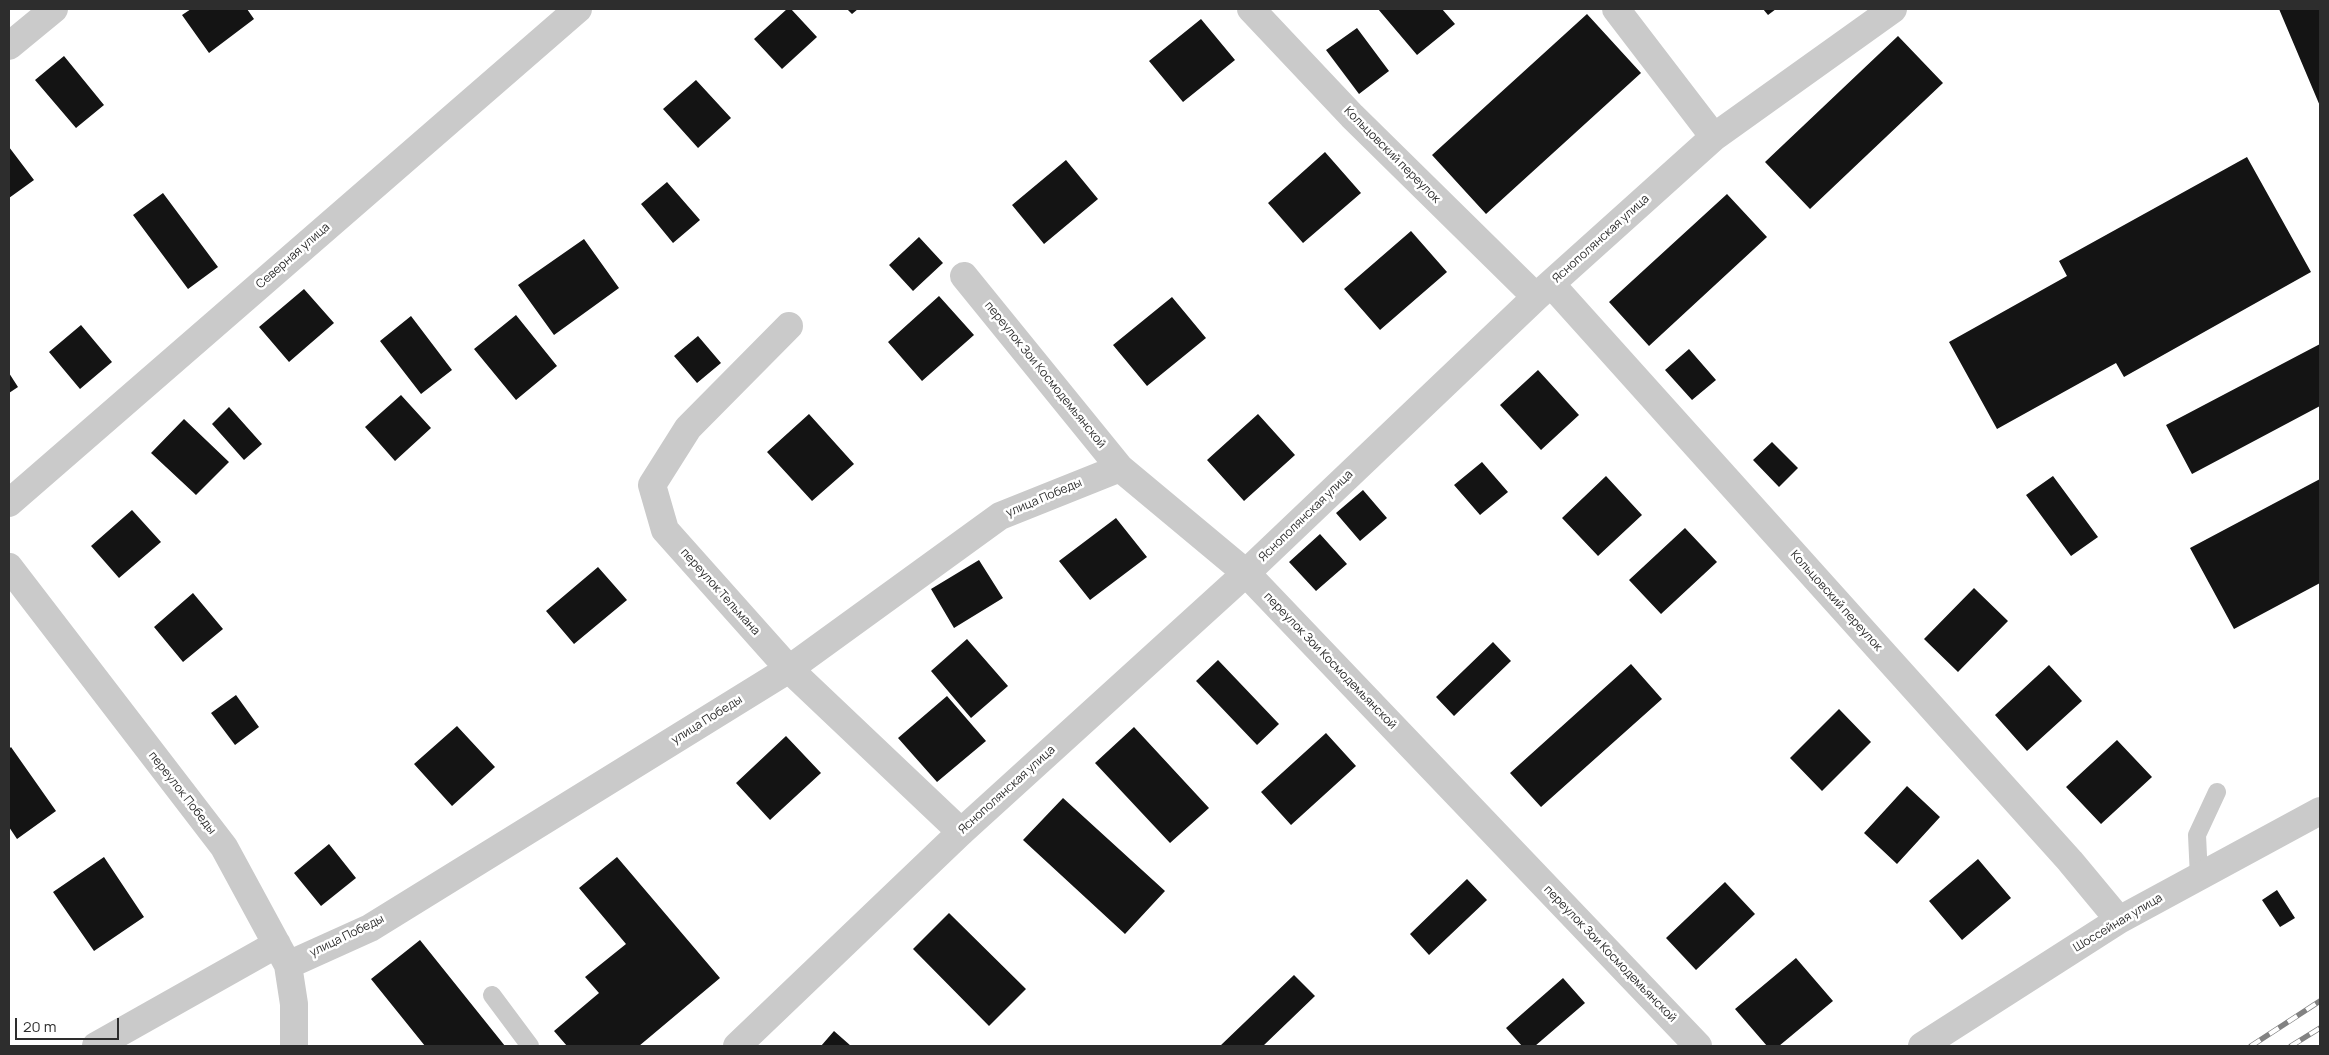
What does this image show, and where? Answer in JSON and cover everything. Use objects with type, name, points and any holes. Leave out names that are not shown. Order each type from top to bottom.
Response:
[{"type":"street","points":[[9,46],[54,9]]},
{"type":"street","name":"Северная улица","points":[[9,502],[578,9]]},
{"type":"street","name":"Кольцовский переулок","points":[[1251,9],[1352,116],[1543,291],[2070,861],[2119,920]]},
{"type":"street","points":[[1616,9],[1714,137]]},
{"type":"street","name":"Яснополянская улица","points":[[737,1046],[961,832],[1246,573],[1543,291],[1714,137],[1893,9]]},
{"type":"street","name":"переулок Зои Космодемьянской","points":[[964,276],[1120,468],[1246,573],[1698,1046]]},
{"type":"street","name":"переулок Тельмана","points":[[789,326],[688,428],[652,485],[665,530],[789,669],[961,832]]},
{"type":"street","name":"улица Победы","points":[[96,1046],[282,955],[370,928],[789,669],[1000,516],[1120,468]]},
{"type":"street","name":"переулок Победы","points":[[10,570],[224,847],[282,955],[294,1004],[294,1046]]},
{"type":"street","name":"Шоссейная улица","points":[[1922,1046],[2119,920],[2320,811]]},
{"type":"lane","points":[[2199,877],[2197,835],[2217,792]]},
{"type":"lane","points":[[492,995],[530,1046]]},
{"type":"building","points":[[191,9],[247,9],[254,19],[209,53],[182,15]]},
{"type":"building","points":[[787,9],[791,9],[817,37],[782,69],[754,39]]},
{"type":"building","points":[[847,9],[858,9],[852,14]]},
{"type":"building","points":[[1378,9],[1442,9],[1455,24],[1417,55]]},
{"type":"building","points":[[1763,9],[1776,9],[1768,15]]},
{"type":"building","points":[[2279,9],[2320,9],[2320,106]]},
{"type":"building","points":[[1587,14],[1641,73],[1486,214],[1432,155]]},
{"type":"building","points":[[1201,19],[1235,60],[1183,102],[1149,61]]},
{"type":"building","points":[[1357,28],[1389,71],[1359,94],[1326,50]]},
{"type":"building","points":[[1898,36],[1943,83],[1810,209],[1765,162]]},
{"type":"building","points":[[64,56],[104,105],[76,128],[35,80]]},
{"type":"building","points":[[696,80],[731,118],[698,148],[663,109]]},
{"type":"building","points":[[9,147],[34,180],[9,198]]},
{"type":"building","points":[[1325,152],[1361,193],[1303,243],[1268,203]]},
{"type":"building","points":[[2247,157],[2311,272],[2124,377],[2116,363],[1997,429],[1949,342],[2067,276],[2059,261]]},
{"type":"building","points":[[1066,160],[1098,199],[1044,244],[1012,205]]},
{"type":"building","points":[[667,182],[700,220],[673,243],[641,204]]},
{"type":"building","points":[[163,193],[218,267],[188,289],[133,215]]},
{"type":"building","points":[[1727,194],[1767,237],[1649,346],[1609,302]]},
{"type":"building","points":[[1411,231],[1447,272],[1380,330],[1344,289]]},
{"type":"building","points":[[919,237],[943,263],[913,291],[889,265]]},
{"type":"building","points":[[584,239],[619,288],[554,335],[518,285]]},
{"type":"building","points":[[304,289],[334,323],[289,362],[259,327]]},
{"type":"building","points":[[939,296],[974,335],[922,381],[888,342]]},
{"type":"building","points":[[1172,297],[1206,338],[1147,386],[1113,345]]},
{"type":"building","points":[[516,315],[557,366],[516,400],[474,349]]},
{"type":"building","points":[[411,316],[452,370],[421,394],[380,341]]},
{"type":"building","points":[[81,325],[112,362],[80,389],[49,352]]},
{"type":"building","points":[[698,336],[721,363],[697,383],[674,356]]},
{"type":"building","points":[[2320,344],[2320,406],[2192,474],[2166,425]]},
{"type":"building","points":[[1689,349],[1716,380],[1692,400],[1665,370]]},
{"type":"building","points":[[1538,370],[1579,415],[1541,450],[1500,405]]},
{"type":"building","points":[[9,373],[18,387],[9,393]]},
{"type":"building","points":[[401,395],[431,428],[395,461],[365,427]]},
{"type":"building","points":[[229,407],[262,444],[244,460],[212,424]]},
{"type":"building","points":[[809,414],[854,464],[812,501],[767,452]]},
{"type":"building","points":[[1258,414],[1295,455],[1244,501],[1207,460]]},
{"type":"building","points":[[184,419],[229,462],[196,495],[151,453]]},
{"type":"building","points":[[1772,442],[1798,468],[1779,487],[1753,460]]},
{"type":"building","points":[[1482,462],[1508,492],[1480,515],[1454,485]]},
{"type":"building","points":[[1606,476],[1642,515],[1598,556],[1562,518]]},
{"type":"building","points":[[2053,476],[2098,537],[2071,556],[2026,495]]},
{"type":"building","points":[[2320,479],[2320,583],[2234,629],[2190,548]]},
{"type":"building","points":[[1363,490],[1387,518],[1360,541],[1336,513]]},
{"type":"building","points":[[132,510],[161,542],[119,578],[91,546]]},
{"type":"building","points":[[1116,518],[1147,557],[1090,600],[1059,561]]},
{"type":"building","points":[[1685,528],[1717,562],[1661,614],[1629,580]]},
{"type":"building","points":[[1320,534],[1347,564],[1316,591],[1289,562]]},
{"type":"building","points":[[979,560],[1003,598],[954,628],[931,589]]},
{"type":"building","points":[[598,567],[627,600],[574,644],[546,611]]},
{"type":"building","points":[[1974,588],[2008,621],[1958,672],[1924,639]]},
{"type":"building","points":[[193,593],[223,629],[183,662],[154,627]]},
{"type":"building","points":[[967,639],[1008,686],[971,718],[931,671]]},
{"type":"building","points":[[1493,642],[1511,661],[1454,716],[1436,697]]},
{"type":"building","points":[[1218,660],[1279,724],[1257,745],[1196,681]]},
{"type":"building","points":[[1631,664],[1662,699],[1541,807],[1510,773]]},
{"type":"building","points":[[2049,665],[2082,701],[2027,751],[1995,715]]},
{"type":"building","points":[[236,695],[259,727],[235,745],[211,713]]},
{"type":"building","points":[[947,696],[986,741],[937,782],[898,738]]},
{"type":"building","points":[[1839,709],[1871,742],[1822,791],[1790,758]]},
{"type":"building","points":[[457,726],[495,767],[452,806],[414,764]]},
{"type":"building","points":[[1134,727],[1209,808],[1170,843],[1095,763]]},
{"type":"building","points":[[1326,733],[1356,766],[1291,825],[1261,792]]},
{"type":"building","points":[[786,736],[821,773],[770,820],[736,783]]},
{"type":"building","points":[[2117,740],[2152,777],[2101,824],[2066,787]]},
{"type":"building","points":[[11,747],[56,811],[17,839],[9,827],[9,749]]},
{"type":"building","points":[[1907,786],[1940,817],[1897,864],[1864,833]]},
{"type":"building","points":[[1063,798],[1165,891],[1125,934],[1023,840]]},
{"type":"building","points":[[329,844],[356,878],[321,906],[294,873]]},
{"type":"building","points":[[104,857],[144,917],[94,951],[53,892]]},
{"type":"building","points":[[617,857],[720,978],[639,1046],[567,1046],[554,1031],[599,993],[585,977],[626,944],[579,888]]},
{"type":"building","points":[[1978,859],[2011,898],[1962,940],[1929,901]]},
{"type":"building","points":[[1467,879],[1487,900],[1429,955],[1410,934]]},
{"type":"building","points":[[1725,882],[1755,914],[1696,970],[1666,938]]},
{"type":"building","points":[[2277,890],[2295,918],[2280,927],[2262,900]]},
{"type":"building","points":[[949,913],[1026,989],[989,1026],[913,949]]},
{"type":"building","points":[[420,940],[505,1046],[425,1046],[371,979]]},
{"type":"building","points":[[1796,958],[1833,1001],[1779,1046],[1767,1046],[1735,1009]]},
{"type":"building","points":[[1294,975],[1315,996],[1263,1046],[1220,1046]]},
{"type":"building","points":[[1563,978],[1585,1003],[1535,1046],[1522,1046],[1506,1028]]},
{"type":"building","points":[[834,1031],[851,1046],[821,1046]]},
{"type":"railway","points":[[2251,1046],[2320,1001]]},
{"type":"railway","points":[[2291,1046],[2320,1028]]}]
